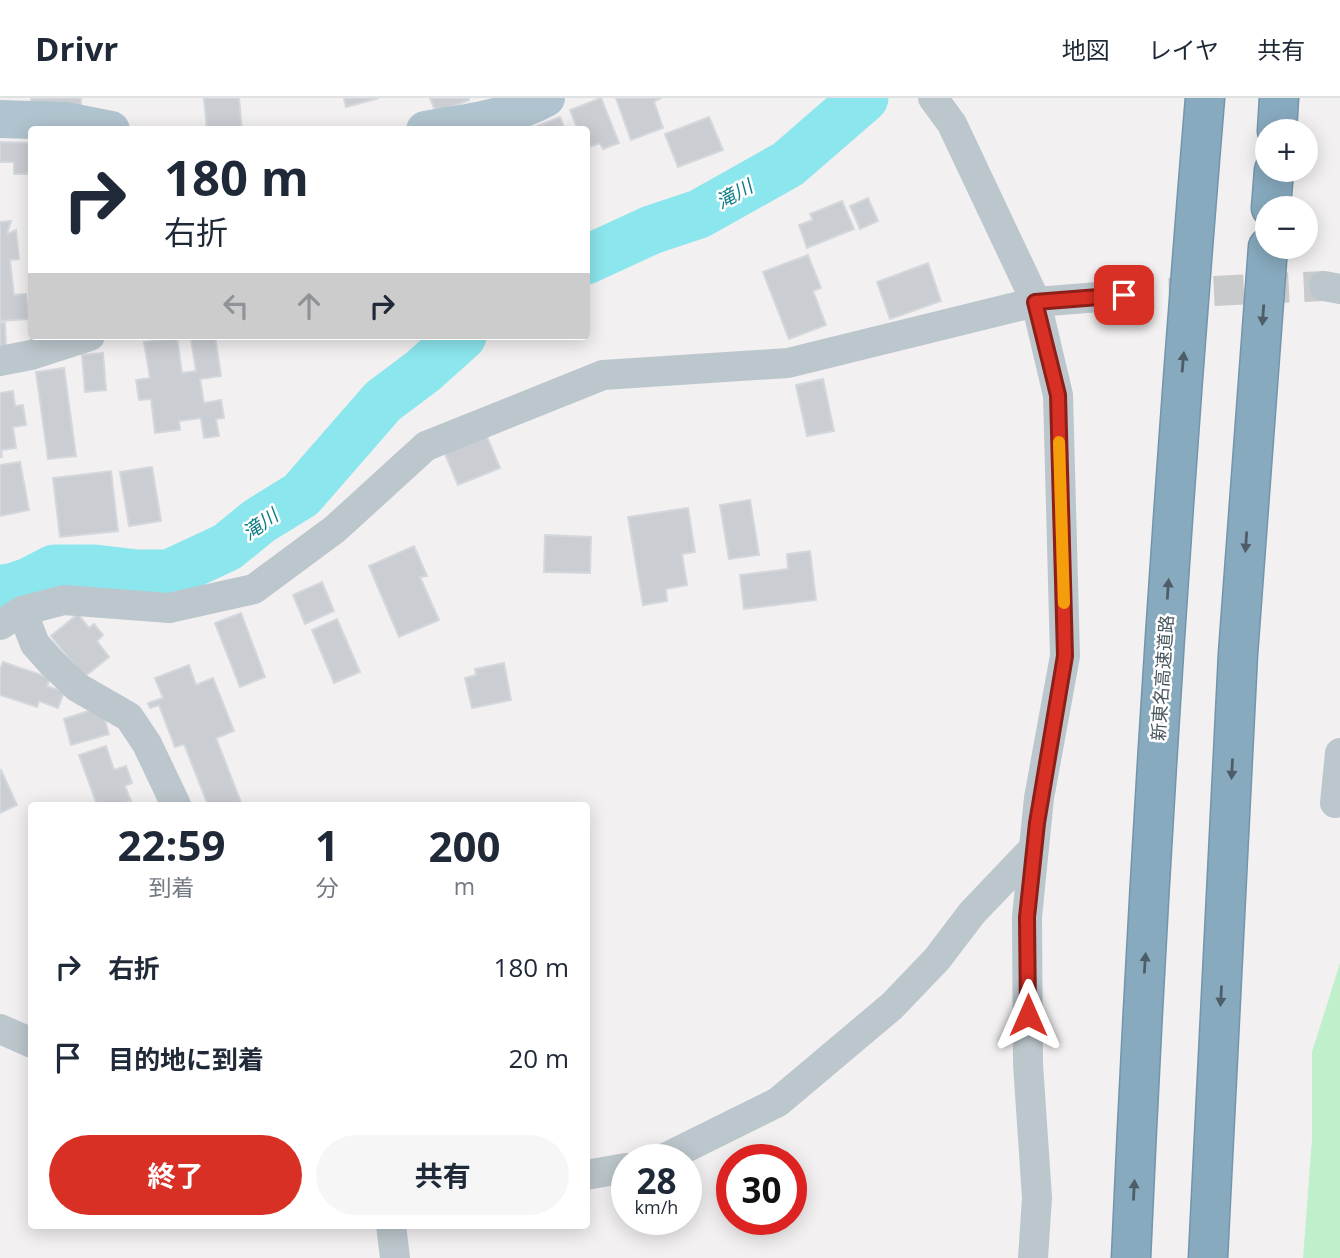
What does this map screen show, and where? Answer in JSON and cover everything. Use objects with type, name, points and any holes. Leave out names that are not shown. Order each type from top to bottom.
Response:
[{"type":"highway","name":"新東名高速道路","points":[[1130,1258],[1139,1058],[1180,401],[1204,108]]},
{"type":"highway","points":[[1208,1258],[1238,654],[1267,259]]},
{"type":"main road","points":[[448,126],[530,107],[546,98]]},
{"type":"main road","points":[[0,118],[65,121],[91,126]]},
{"type":"street","points":[[933,98],[952,124],[1035,302],[1058,395],[1065,656],[1039,798],[1027,917],[1028,1064],[1037,1198],[1033,1258]]},
{"type":"street","points":[[6,621],[64,600],[169,608],[254,589],[335,529],[426,446],[603,375],[788,363],[1035,302],[1124,295]]},
{"type":"street","points":[[0,361],[31,355],[78,340]]},
{"type":"street","points":[[6,621],[35,645],[77,687],[129,717],[146,744],[175,802]]},
{"type":"street","points":[[1335,803],[1340,752]]},
{"type":"street","points":[[693,1144],[778,1102],[892,1006],[937,959],[972,913],[1034,848]]},
{"type":"street","points":[[0,1029],[28,1041]]},
{"type":"street","points":[[590,1174],[611,1171]]},
{"type":"street","points":[[391,1229],[395,1258]]},
{"type":"green space","points":[[1340,963],[1340,1258],[1303,1258],[1312,1139],[1312,1052]]},
{"type":"building","points":[[31,98],[81,98],[81,107],[31,107]]},
{"type":"building","points":[[204,98],[239,98],[242,126],[207,126]]},
{"type":"building","points":[[344,98],[379,98],[346,107]]},
{"type":"building","points":[[430,98],[469,98],[469,100],[436,113]]},
{"type":"building","points":[[601,98],[619,143],[603,149],[600,143],[590,147],[590,126],[576,126],[570,110]]},
{"type":"building","points":[[616,98],[661,98],[654,102],[663,128],[631,140]]},
{"type":"building","points":[[560,117],[563,126],[537,126]]},
{"type":"building","points":[[709,117],[723,150],[678,167],[665,134]]},
{"type":"building","points":[[0,142],[28,143],[28,174],[14,174],[14,162],[0,162]]},
{"type":"building","points":[[868,198],[878,221],[860,229],[850,206]]},
{"type":"building","points":[[842,201],[854,229],[807,248],[799,225],[813,220],[810,214]]},
{"type":"building","points":[[11,221],[7,234],[16,230],[19,259],[10,260],[14,295],[26,294],[28,319],[0,321],[0,222]]},
{"type":"building","points":[[808,255],[821,288],[813,291],[826,325],[789,339],[763,272]]},
{"type":"building","points":[[928,263],[941,301],[890,319],[877,282]]},
{"type":"building","points":[[0,323],[5,323],[6,347],[0,347]]},
{"type":"building","points":[[177,340],[182,373],[196,371],[191,340],[216,340],[221,376],[200,379],[204,403],[221,400],[224,418],[216,419],[219,436],[204,438],[201,418],[179,421],[180,430],[155,433],[151,399],[139,400],[136,380],[150,378],[144,342]]},
{"type":"building","points":[[103,353],[106,390],[85,392],[82,355]]},
{"type":"building","points":[[64,368],[76,456],[48,459],[36,372]]},
{"type":"building","points":[[823,379],[834,431],[807,436],[796,385]]},
{"type":"building","points":[[13,391],[15,406],[23,405],[26,425],[13,427],[16,448],[1,450],[0,457],[0,393]]},
{"type":"building","points":[[485,432],[500,468],[458,485],[443,449]]},
{"type":"building","points":[[20,462],[29,510],[0,516],[0,465]]},
{"type":"building","points":[[152,467],[161,521],[129,526],[120,472]]},
{"type":"building","points":[[111,471],[118,531],[60,537],[53,478]]},
{"type":"building","points":[[750,500],[759,555],[729,559],[720,505]]},
{"type":"building","points":[[688,508],[695,552],[682,554],[687,585],[666,589],[667,601],[643,605],[628,517]]},
{"type":"building","points":[[545,535],[591,537],[590,573],[544,572]]},
{"type":"building","points":[[414,546],[427,576],[420,577],[439,620],[399,637],[369,566]]},
{"type":"building","points":[[810,551],[816,600],[744,609],[740,575],[788,569],[787,554]]},
{"type":"building","points":[[322,582],[334,611],[305,624],[293,595]]},
{"type":"building","points":[[241,613],[265,677],[240,687],[215,623]]},
{"type":"building","points":[[78,614],[89,628],[94,624],[103,635],[97,641],[109,657],[84,677],[51,636]]},
{"type":"building","points":[[337,619],[360,672],[334,683],[312,630]]},
{"type":"building","points":[[3,662],[50,678],[47,686],[64,692],[58,708],[39,701],[37,707],[0,695],[0,669]]},
{"type":"building","points":[[504,663],[511,700],[472,708],[465,678],[476,675],[475,669]]},
{"type":"building","points":[[189,665],[196,685],[213,678],[234,731],[216,738],[241,802],[207,802],[184,744],[175,747],[159,705],[150,708],[148,703],[163,698],[155,678]]},
{"type":"building","points":[[101,707],[109,734],[71,745],[64,719]]},
{"type":"building","points":[[106,746],[114,770],[126,766],[132,783],[125,786],[131,801],[96,802],[79,755]]},
{"type":"building","points":[[0,771],[17,805],[0,813]]},
{"type":"waterway","name":"滝川","points":[[590,258],[651,230],[699,214],[788,164],[864,98]]},
{"type":"waterway","name":"滝川","points":[[0,589],[29,582],[54,569],[169,574],[227,547],[259,521],[301,495],[383,401],[423,371],[458,340]]},
{"type":"tunnel","points":[[1124,295],[1324,286]]},
{"type":"slow traffic","points":[[1059,442],[1064,603]]},
{"type":"route","points":[[1028,1015],[1027,917],[1039,798],[1065,656],[1058,395],[1035,302],[1124,295]]}]
